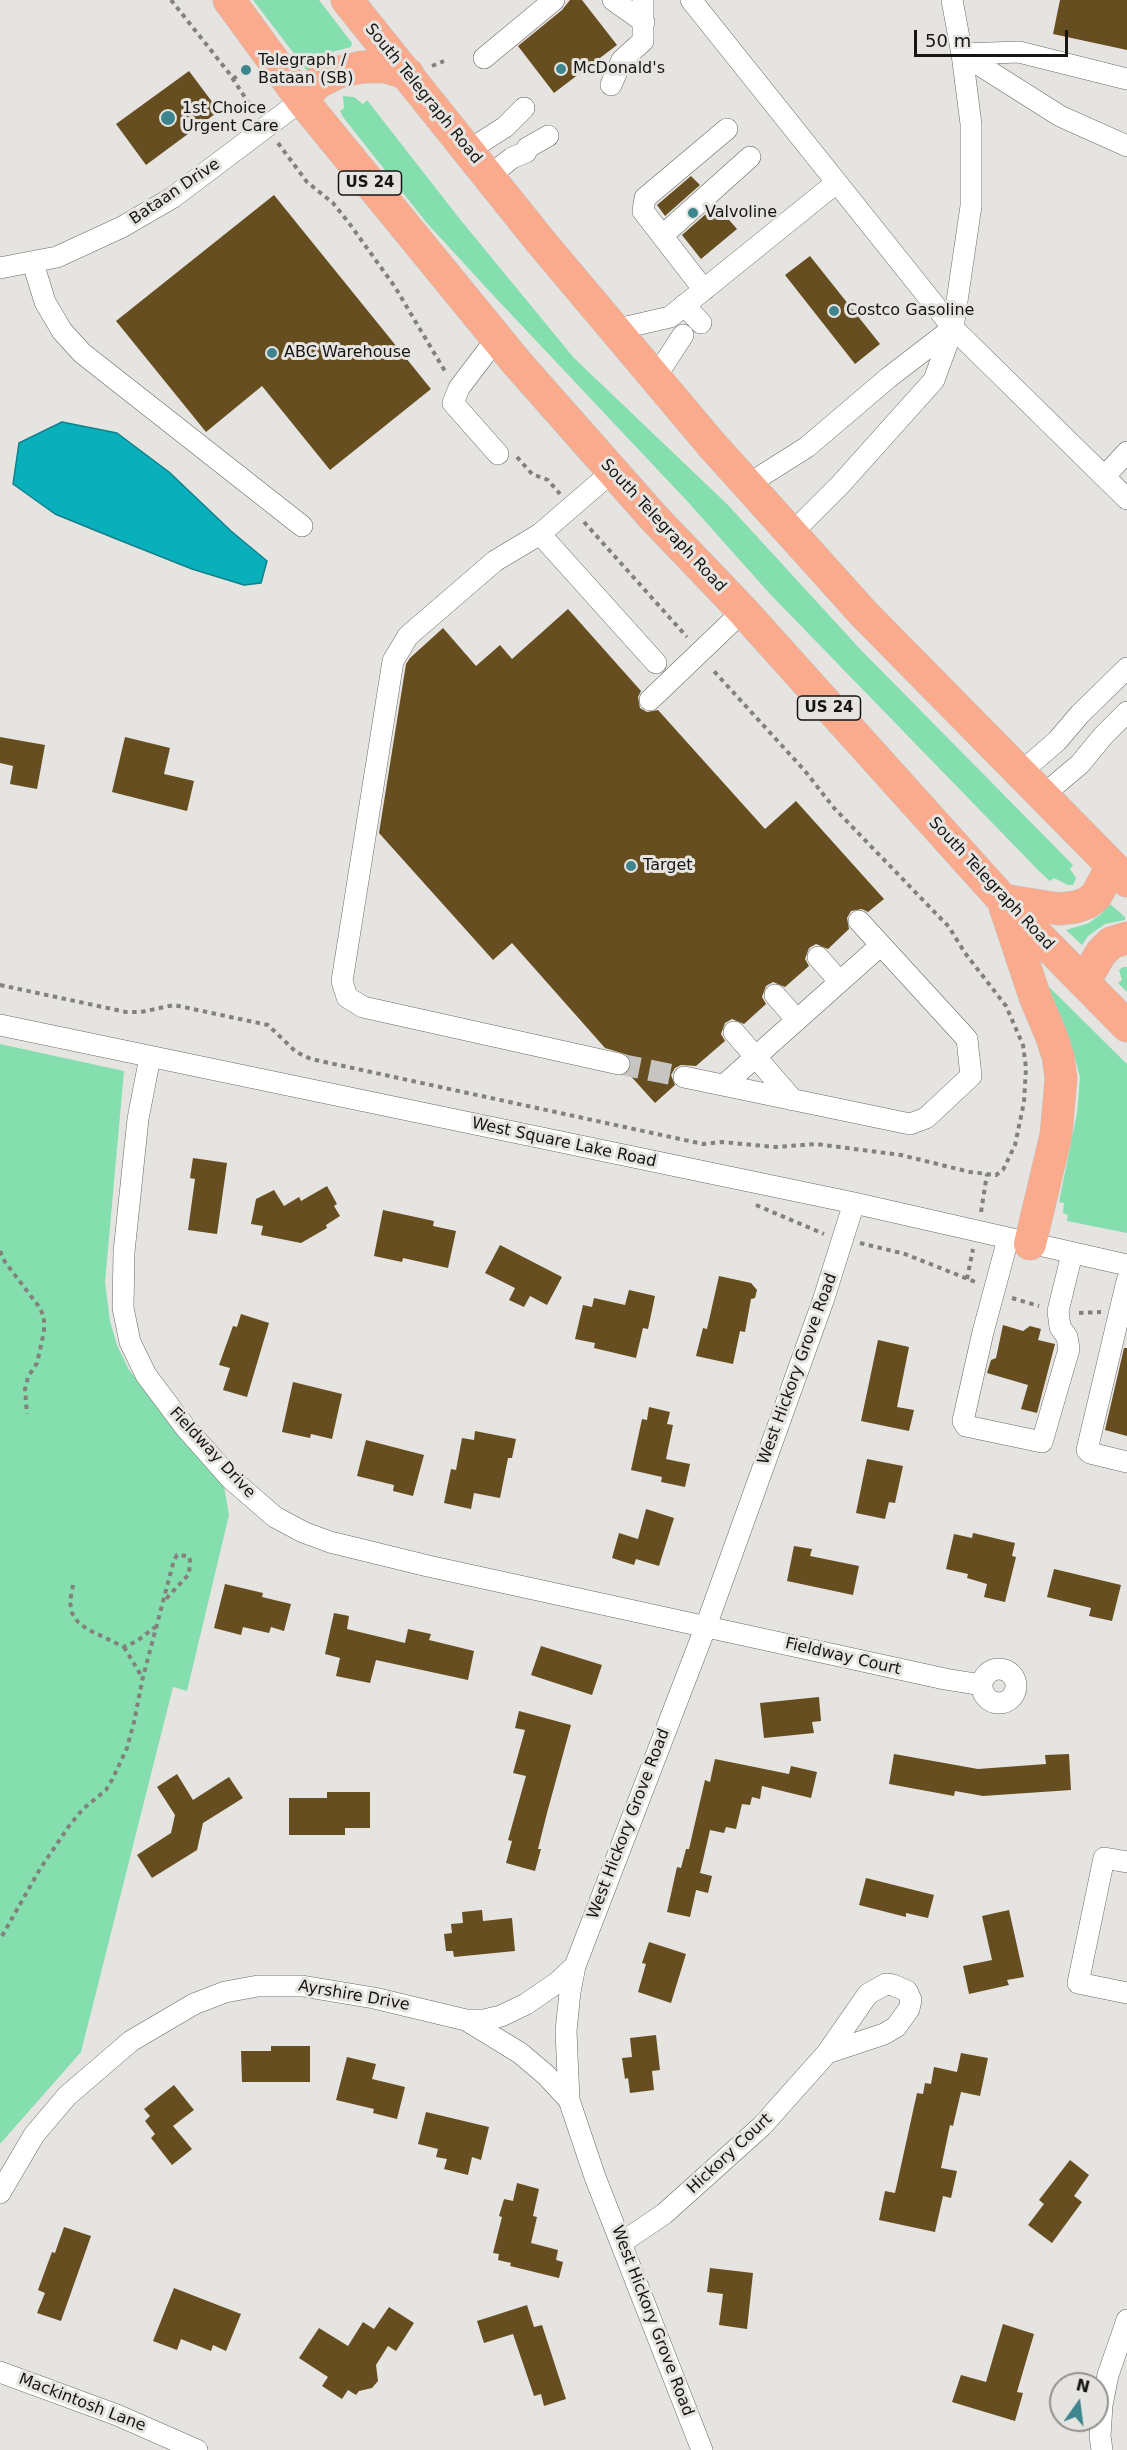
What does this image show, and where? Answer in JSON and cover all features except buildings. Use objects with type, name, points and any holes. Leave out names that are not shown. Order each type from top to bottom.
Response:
[{"type":"highway","name":"South Telegraph Road","points":[[229,0],[302,100],[497,338],[613,471],[743,611],[1003,900],[1127,1026]]},
{"type":"highway","name":"South Telegraph Road","points":[[347,0],[420,70],[469,150],[489,176],[655,378],[747,485],[864,614],[1119,874]]},
{"type":"highway","points":[[302,100],[317,83],[339,72],[362,66],[420,70]]},
{"type":"highway","points":[[1019,1242],[1056,1135],[1061,1078],[1052,1035],[1035,997],[1003,900],[1059,909],[1076,908],[1096,896],[1119,874]]},
{"type":"highway","points":[[1084,982],[1101,953],[1111,943],[1127,938]]},
{"type":"street","points":[[484,58],[554,0]]},
{"type":"street","points":[[613,0],[644,22]]},
{"type":"street","points":[[611,85],[622,60],[643,41],[643,0]]},
{"type":"street","points":[[691,0],[953,328],[1127,499]]},
{"type":"street","points":[[791,534],[840,485],[934,380],[953,328],[970,206],[971,124],[952,0]]},
{"type":"street","points":[[962,54],[1019,52],[1127,79]]},
{"type":"street","points":[[962,54],[1060,116],[1127,146]]},
{"type":"street","name":"Bataan Drive","points":[[0,268],[33,263],[80,248],[154,209],[302,100]]},
{"type":"street","points":[[469,150],[505,127],[524,108]]},
{"type":"street","points":[[704,290],[643,211],[645,198],[727,129]]},
{"type":"street","points":[[489,176],[512,158],[526,152],[527,148],[548,136]]},
{"type":"street","points":[[662,236],[750,157]]},
{"type":"street","points":[[615,330],[670,317],[836,183]]},
{"type":"street","points":[[33,263],[45,302],[62,331],[82,353],[302,526]]},
{"type":"street","points":[[655,378],[692,329],[684,305]]},
{"type":"street","points":[[747,485],[807,447],[888,378],[953,328]]},
{"type":"street","points":[[497,338],[459,388],[453,403],[498,454]]},
{"type":"street","points":[[1105,476],[1127,452]]},
{"type":"street","points":[[613,471],[540,534],[495,561],[416,628],[408,636],[393,661],[342,981],[347,997],[363,1007],[619,1064]]},
{"type":"street","points":[[540,534],[656,663]]},
{"type":"street","points":[[650,700],[743,611]]},
{"type":"street","points":[[1020,773],[1057,741],[1080,714],[1127,668]]},
{"type":"street","points":[[1042,796],[1080,764],[1127,712]]},
{"type":"street","points":[[1080,714],[1103,736]]},
{"type":"street","points":[[684,1077],[910,1124],[926,1118],[971,1076],[967,1039],[859,921]]},
{"type":"street","points":[[724,1085],[881,945]]},
{"type":"street","points":[[818,957],[839,981]]},
{"type":"street","points":[[775,995],[796,1019]]},
{"type":"street","name":"West Square Lake Road","points":[[0,1025],[854,1203],[1127,1265]]},
{"type":"street","points":[[734,1032],[793,1100]]},
{"type":"street","name":"Fieldway Drive","points":[[150,1057],[138,1119],[129,1193],[123,1281],[126,1325],[137,1358],[158,1393],[231,1479],[275,1517],[303,1532],[330,1542],[428,1566],[706,1626]]},
{"type":"street","name":"West Hickory Grove Road","points":[[702,2450],[582,2143],[569,2100],[566,2031],[575,1966],[706,1626],[823,1301],[854,1203]]},
{"type":"street","points":[[1019,1242],[978,1354],[963,1421],[966,1426],[1039,1442],[1044,1439],[1069,1348],[1067,1337],[1060,1327],[1058,1311],[1072,1254]]},
{"type":"street","points":[[1127,1281],[1087,1450],[1090,1454],[1127,1462]]},
{"type":"street","name":"Fieldway Court","points":[[706,1626],[945,1679],[982,1685]]},
{"type":"street","points":[[1127,1862],[1104,1857],[1078,1983],[1127,1993]]},
{"type":"street","name":"Ayrshire Drive","points":[[0,2193],[34,2135],[67,2096],[131,2041],[194,2004],[225,1992],[258,1986],[302,1986],[374,1998],[466,2020],[484,2020],[510,2012],[543,1994],[575,1966]]},
{"type":"street","name":"Ayrshire Drive","points":[[466,2020],[520,2053],[546,2075],[569,2100]]},
{"type":"street","name":"Hickory Court","points":[[621,2243],[664,2214],[709,2176],[762,2126],[827,2053]]},
{"type":"street","points":[[1102,2450],[1100,2436],[1102,2405],[1111,2366],[1127,2320]]},
{"type":"street","name":"Mackintosh Lane","points":[[0,2372],[117,2415],[197,2450]]},
{"type":"path","points":[[171,0],[233,79],[255,112]]},
{"type":"path","points":[[420,70],[444,61]]},
{"type":"path","points":[[233,79],[246,70]]},
{"type":"path","points":[[276,141],[299,174],[333,203],[349,223],[394,287],[447,375]]},
{"type":"path","points":[[589,527],[688,639]]},
{"type":"path","points":[[0,985],[126,1012],[141,1012],[174,1005],[268,1025],[296,1052],[310,1059],[702,1144],[722,1142],[775,1147],[816,1144],[901,1155],[987,1174],[996,1174],[1004,1170],[1015,1145],[1024,1102],[1026,1068],[1023,1046],[1006,1006],[965,953],[949,927],[834,807],[805,771],[711,668]]},
{"type":"path","points":[[983,1201],[987,1174]]},
{"type":"path","points":[[858,1242],[905,1254],[984,1286]]},
{"type":"path","points":[[0,1251],[5,1262],[40,1308],[44,1318],[44,1332],[37,1363],[28,1377],[25,1389],[27,1414]]},
{"type":"path","points":[[967,1279],[970,1266]]},
{"type":"path","points":[[1007,1296],[1023,1303],[1044,1307]]},
{"type":"path","points":[[1074,1313],[1105,1312]]},
{"type":"path","points":[[2,1935],[40,1869],[69,1826],[83,1809],[106,1790],[113,1778],[127,1748],[174,1560],[177,1555],[188,1556],[189,1574],[165,1600]]},
{"type":"path","points":[[73,1584],[70,1602],[72,1613],[78,1622],[124,1647],[143,1677]]},
{"type":"path","points":[[124,1647],[137,1641],[156,1626]]},
{"type":"green space","points":[[253,0],[319,0],[352,43],[351,47],[332,52],[308,72]]},
{"type":"green space","points":[[343,96],[354,97],[363,104],[367,100],[459,218],[574,358],[728,505],[861,650],[1073,865],[1070,869],[1076,878],[1073,885],[1054,878],[1050,881],[1039,871],[770,594],[688,502],[492,294],[426,222],[343,117],[340,111],[344,108]]},
{"type":"green space","points":[[1109,903],[1125,917],[1125,920],[1105,924],[1088,936],[1082,945],[1066,930],[1089,923],[1102,913]]},
{"type":"green space","points":[[1127,967],[1127,992],[1118,983],[1122,980],[1119,970]]},
{"type":"green space","points":[[1038,976],[1127,1064],[1127,1233],[1067,1221],[1068,1215],[1063,1213],[1064,1203],[1059,1202],[1077,1113],[1080,1077],[1071,1044]]},
{"type":"green space","points":[[0,1044],[124,1071],[105,1282],[110,1321],[117,1345],[129,1370],[224,1486],[229,1515],[187,1691],[173,1687],[81,2052],[0,2144]]},
{"type":"water","points":[[62,422],[117,433],[169,472],[231,531],[267,561],[261,583],[244,585],[192,569],[114,538],[55,514],[13,484],[19,443]]},
{"type":"tunnel","points":[[619,1064],[684,1077]]},
{"type":"place","name":"McDonald's","points":[[561,69]]},
{"type":"place","name":"Telegraph / Bataan (SB)","points":[[246,70]]},
{"type":"place","name":"1st Choice Urgent Care","points":[[168,118]]},
{"type":"place","name":"Valvoline","points":[[693,213]]},
{"type":"place","name":"Costco Gasoline","points":[[834,311]]},
{"type":"place","name":"ABC Warehouse","points":[[272,353]]},
{"type":"place","name":"Target","points":[[631,866]]}]
